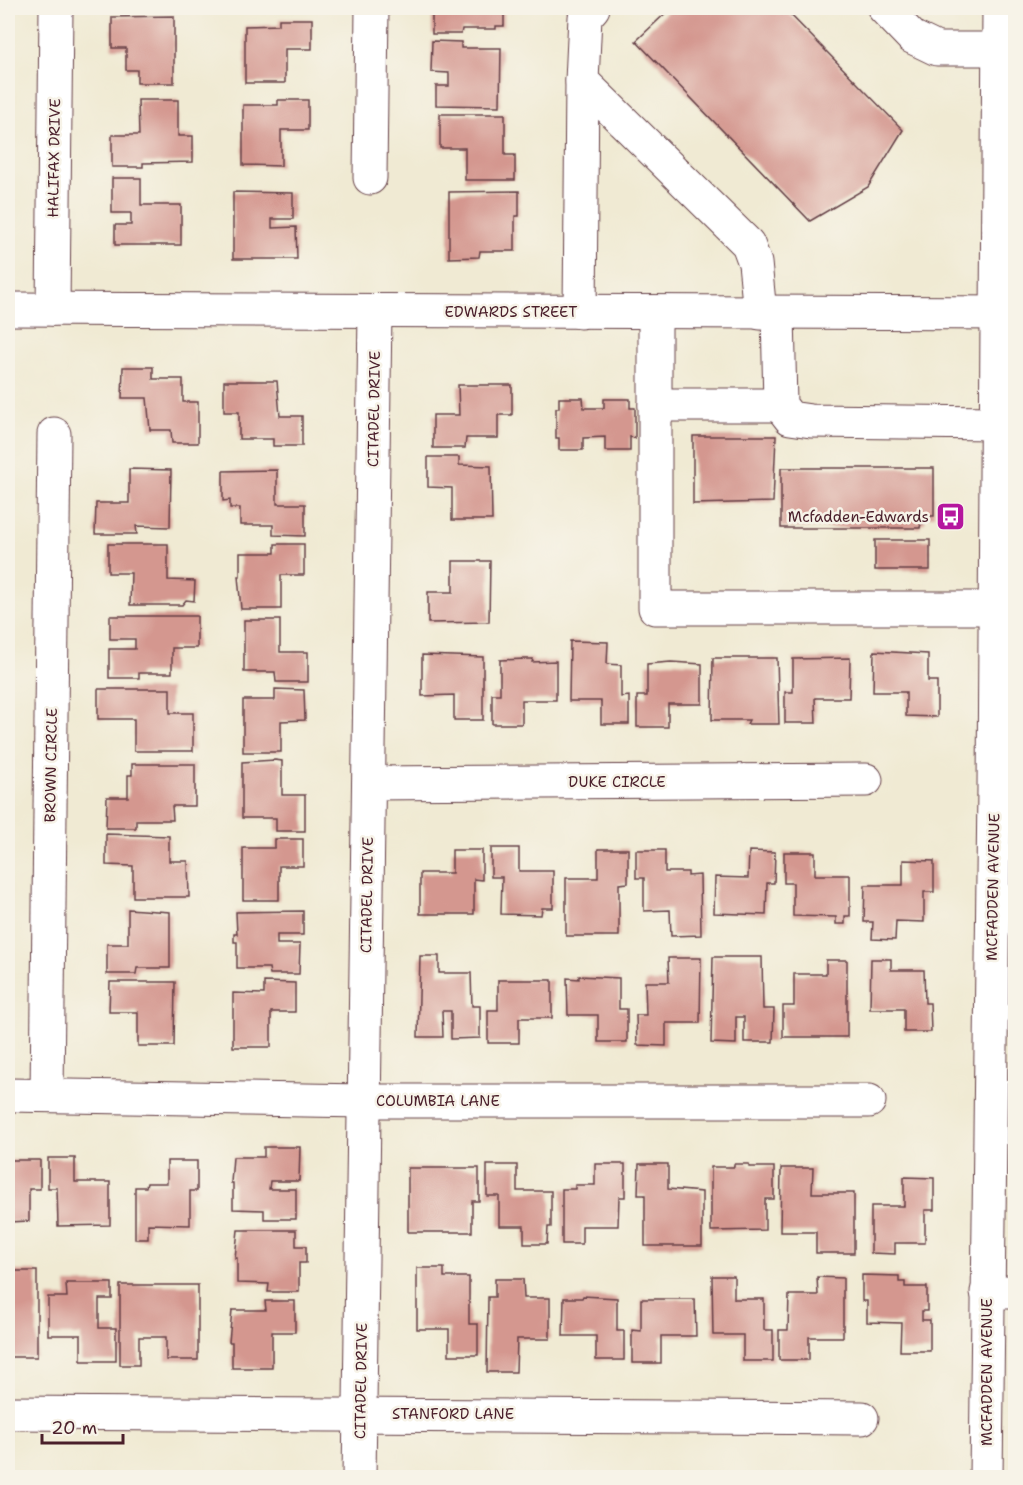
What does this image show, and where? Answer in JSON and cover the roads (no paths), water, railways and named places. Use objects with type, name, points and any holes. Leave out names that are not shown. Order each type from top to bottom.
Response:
[{"type":"street","name":"HALIFAX DRIVE","points":[[53,309],[56,8]]},
{"type":"street","points":[[370,178],[372,8]]},
{"type":"street","points":[[884,8],[912,37],[937,49],[998,49]]},
{"type":"street","name":"MCFADDEN AVENUE","points":[[986,1478],[1001,1292],[1005,499],[996,423],[1006,313],[998,49],[999,8]]},
{"type":"street","points":[[580,312],[582,81],[588,11]]},
{"type":"street","points":[[582,81],[748,244],[769,313],[780,405],[790,417],[811,421],[996,423]]},
{"type":"street","name":"EDWARDS STREET","points":[[8,309],[1006,313]]},
{"type":"street","name":"CITADEL DRIVE","points":[[360,1478],[375,312]]},
{"type":"street","points":[[655,312],[655,608],[1005,608]]},
{"type":"street","points":[[655,405],[780,405]]},
{"type":"street","name":"BROWN CIRCLE","points":[[47,1095],[54,434]]},
{"type":"street","name":"DUKE CIRCLE","points":[[369,783],[866,780]]},
{"type":"street","name":"COLUMBIA LANE","points":[[8,1095],[364,1101],[869,1101]]},
{"type":"street","name":"STANFORD LANE","points":[[8,1413],[360,1413],[862,1418]]},
{"type":"place","name":"Mcfadden-Edwards","points":[[950,517]]}]
